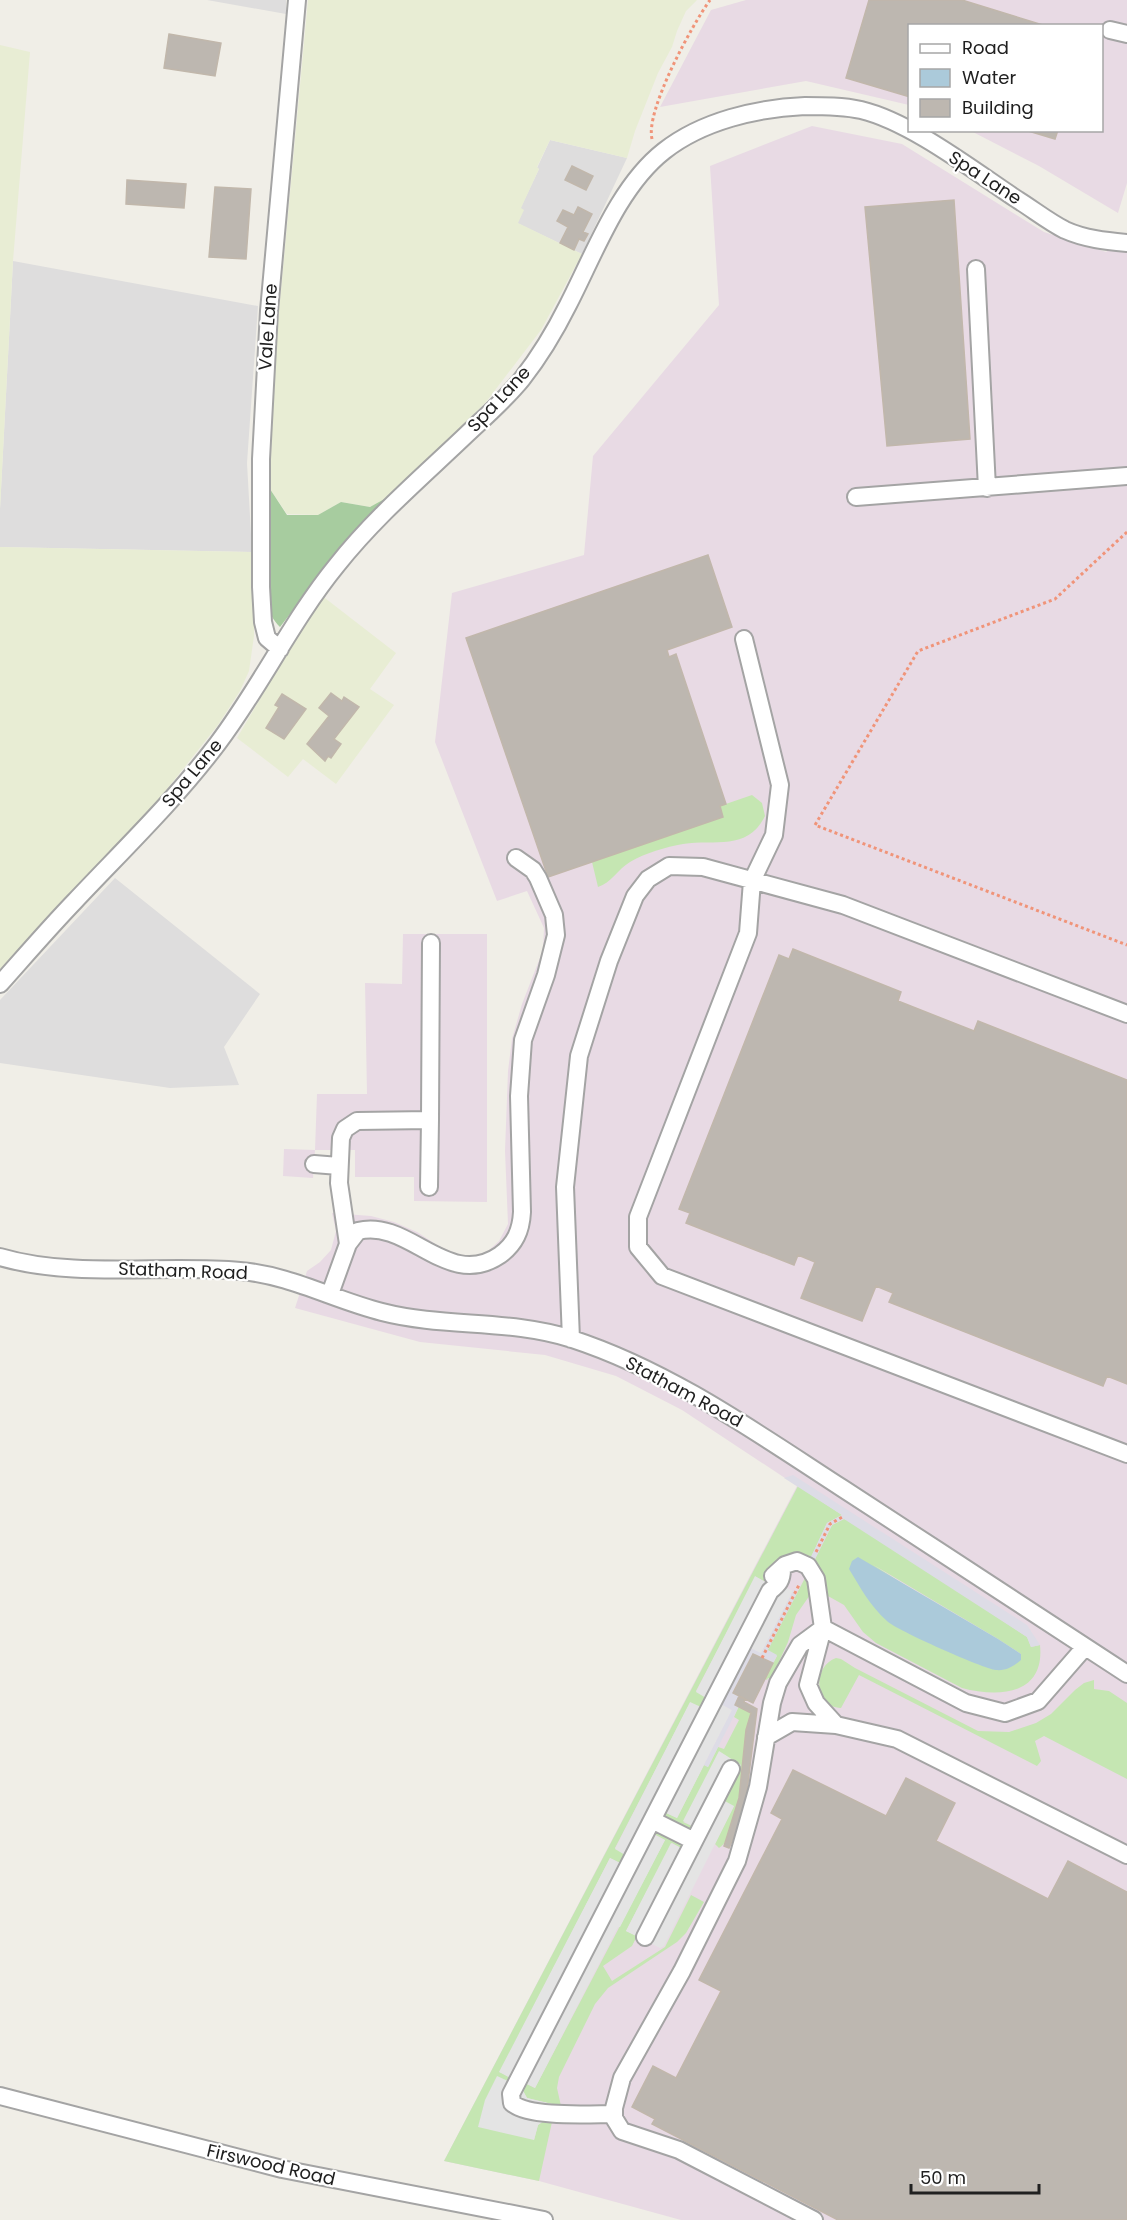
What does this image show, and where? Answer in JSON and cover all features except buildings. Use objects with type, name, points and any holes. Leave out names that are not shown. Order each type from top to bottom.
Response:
[{"type":"street","name":"Vale Lane","points":[[280,648],[267,638],[263,622],[261,459],[269,311],[297,0]]},
{"type":"street","points":[[1110,30],[1127,34]]},
{"type":"street","name":"Spa Lane","points":[[0,984],[188,781],[221,739],[336,566],[363,535],[521,380],[549,340],[619,207],[643,172],[662,153],[699,130],[726,120],[789,108],[846,107],[879,116],[908,131]]},
{"type":"street","name":"Spa Lane","points":[[910,132],[931,143],[1064,229],[1098,240],[1127,243]]},
{"type":"street","points":[[976,269],[987,488]]},
{"type":"street","points":[[856,498],[1127,476]]},
{"type":"street","points":[[744,639],[780,785],[774,835],[752,881],[748,933],[638,1217],[638,1247],[662,1276],[1127,1454]]},
{"type":"street","points":[[330,1294],[348,1244],[358,1231],[373,1228],[395,1234],[442,1259],[464,1265],[494,1259],[516,1238],[521,1226],[522,1212],[519,1096],[523,1040],[546,975],[556,935],[554,915],[538,878],[533,870],[516,858]]},
{"type":"street","points":[[571,1339],[565,1187],[579,1056],[609,961],[635,896],[648,879],[669,866],[703,867],[843,905],[1127,1014]]},
{"type":"street","points":[[429,1187],[431,943]]},
{"type":"street","points":[[348,1244],[339,1183],[340,1138],[345,1129],[357,1121],[430,1120]]},
{"type":"street","points":[[314,1164],[339,1166]]},
{"type":"street","name":"Statham Road","points":[[0,1257],[39,1266],[69,1269],[244,1271],[286,1279],[383,1312],[436,1320],[530,1329],[571,1339],[642,1367],[739,1421],[1127,1674]]},
{"type":"street","points":[[614,2114],[553,2113],[518,2109],[512,2103],[511,2094],[770,1591],[771,1580],[775,1573],[790,1562],[797,1561],[813,1570],[824,1628],[808,1685],[816,1703],[836,1725]]},
{"type":"street","points":[[824,1628],[966,1703],[1005,1713],[1038,1701],[1085,1647]]},
{"type":"street","points":[[814,2220],[679,2150],[622,2131],[614,2114],[621,2078],[682,1971],[738,1861],[758,1787],[772,1703],[778,1683],[800,1645],[824,1628]]},
{"type":"street","points":[[766,1737],[792,1722],[836,1725],[897,1739],[1127,1855]]},
{"type":"street","points":[[645,1937],[732,1769]]},
{"type":"street","points":[[652,1820],[694,1841]]},
{"type":"street","name":"Firswood Road","points":[[0,2096],[282,2169],[544,2220]]},
{"type":"path","points":[[662,153],[651,137],[656,104],[671,70],[710,0]]},
{"type":"path","points":[[1127,532],[1055,599],[918,651],[815,825],[1127,945]]},
{"type":"shaded area","points":[[207,0],[286,0],[286,14]]},
{"type":"shaded area","points":[[746,0],[1127,0],[1127,183],[1118,213],[1039,166],[973,132],[1103,132],[1103,24],[908,24],[908,105],[806,81],[660,107],[711,10]]},
{"type":"shaded area","points":[[812,126],[902,144],[1044,232],[1106,252],[1127,237],[1127,2220],[681,2220],[539,2181],[444,2161],[797,1486],[682,1410],[616,1376],[545,1355],[420,1342],[295,1308],[307,1271],[331,1250],[336,1231],[332,1213],[371,1216],[394,1222],[459,1255],[477,1255],[488,1251],[499,1241],[508,1224],[505,1151],[508,1071],[512,1039],[522,1004],[543,950],[544,928],[527,891],[497,901],[435,742],[452,593],[584,555],[593,456],[719,305],[710,166]]},
{"type":"shaded area","points":[[550,140],[627,158],[582,254],[517,223],[523,210],[520,209]]},
{"type":"shaded area","points":[[13,261],[258,306],[247,463],[252,552],[0,547]]},
{"type":"shaded area","points":[[115,878],[260,994],[224,1047],[239,1085],[170,1088],[0,1063],[0,1000]]},
{"type":"shaded area","points":[[403,934],[487,934],[487,1202],[414,1201],[414,1177],[355,1177],[355,1150],[315,1150],[317,1094],[367,1094],[365,983],[402,984]]},
{"type":"shaded area","points":[[284,1149],[315,1150],[313,1178],[283,1176]]},
{"type":"shaded area","points":[[793,1475],[1027,1625],[1040,1645],[1031,1647],[1027,1637],[844,1519],[832,1525],[815,1559],[811,1557],[827,1523],[842,1515],[784,1478]]},
{"type":"shaded area","points":[[771,1571],[775,1582],[793,1591],[761,1654],[750,1648],[721,1704],[732,1710],[677,1818],[666,1813],[664,1816],[691,1830],[692,1826],[683,1821],[719,1751],[741,1765],[723,1800],[734,1806],[664,1946],[660,1948],[626,1931],[671,1843],[681,1848],[683,1845],[656,1831],[655,1835],[665,1840],[620,1927],[535,2088],[525,2083],[522,2089],[527,2098],[555,2105],[552,2122],[545,2120],[538,2125],[534,2140],[478,2127],[485,2100],[497,2076],[508,2081],[509,2077],[499,2072],[610,1858],[620,1863],[625,1855],[615,1849],[690,1702],[701,1707],[706,1698],[696,1692],[755,1576],[765,1582]]},
{"type":"shaded area","points":[[793,1591],[797,1593],[768,1650],[777,1655],[773,1663],[753,1654],[733,1693],[739,1696],[735,1704],[739,1706],[708,1767],[704,1765],[732,1710],[721,1704],[750,1648],[761,1653]]},
{"type":"green space","points":[[308,0],[697,0],[686,11],[672,47],[658,73],[627,158],[550,140],[537,167],[539,169],[521,208],[524,210],[518,223],[582,254],[541,330],[486,402],[397,492],[370,507],[341,502],[318,515],[287,514],[270,489],[274,365]]},
{"type":"green space","points":[[0,45],[30,52],[13,261],[0,509]]},
{"type":"green space","points":[[270,489],[287,515],[318,515],[341,502],[370,507],[397,492],[310,588],[280,627],[271,615],[263,581],[264,542]]},
{"type":"green space","points":[[0,547],[252,552],[254,636],[249,671],[240,691],[218,725],[156,803],[0,969]]},
{"type":"green space","points":[[321,595],[396,653],[370,689],[394,705],[336,784],[303,759],[288,777],[237,738]]},
{"type":"green space","points":[[752,795],[762,803],[765,816],[750,834],[730,841],[683,844],[656,851],[630,862],[598,887],[592,862],[723,817],[720,806]]},
{"type":"green space","points":[[798,1486],[842,1515],[827,1523],[811,1557],[788,1555],[778,1562],[766,1582],[756,1577],[696,1691],[706,1697],[701,1708],[690,1703],[615,1848],[625,1854],[620,1863],[610,1858],[500,2072],[510,2078],[508,2082],[534,2140],[538,2125],[545,2120],[552,2122],[539,2181],[444,2161]]},
{"type":"green space","points":[[844,1519],[853,1522],[1027,1637],[1031,1647],[1040,1645],[1040,1662],[1035,1674],[1017,1689],[990,1693],[976,1691],[962,1688],[876,1643],[863,1632],[844,1605],[828,1596],[821,1570],[815,1559],[832,1525]],"holes":[[[872,1564],[1021,1654],[1021,1660]]]},
{"type":"green space","points":[[806,1576],[810,1595],[796,1615],[788,1642],[771,1679],[767,1680],[765,1679],[777,1656],[767,1651]]},
{"type":"green space","points":[[836,1658],[978,1731],[1009,1732],[1036,1723],[1051,1714],[1084,1683],[1094,1680],[1094,1689],[1109,1691],[1127,1703],[1127,1779],[1044,1736],[1035,1741],[1041,1761],[1037,1766],[859,1675],[841,1708],[832,1706],[821,1695],[819,1686],[823,1670]]},
{"type":"green space","points":[[739,1706],[751,1713],[741,1786],[732,1826],[726,1840],[719,1848],[715,1844],[734,1806],[683,1822],[692,1826],[691,1830],[663,1816],[665,1812],[677,1818],[704,1765],[708,1767],[718,1747],[724,1749],[739,1720],[734,1717]]},
{"type":"green space","points":[[656,1831],[683,1845],[681,1848],[672,1843],[626,1931],[637,1936],[632,1946],[603,1966],[612,1981],[665,1947],[691,1895],[704,1902],[686,1933],[677,1942],[608,1988],[595,2004],[559,2077],[557,2088],[561,2106],[527,2098],[522,2089],[525,2083],[535,2088],[665,1840],[654,1834]]},
{"type":"water","points":[[858,1557],[998,1639],[1021,1654],[1021,1660],[1003,1670],[988,1668],[894,1626],[875,1609],[849,1569],[852,1561]]}]
